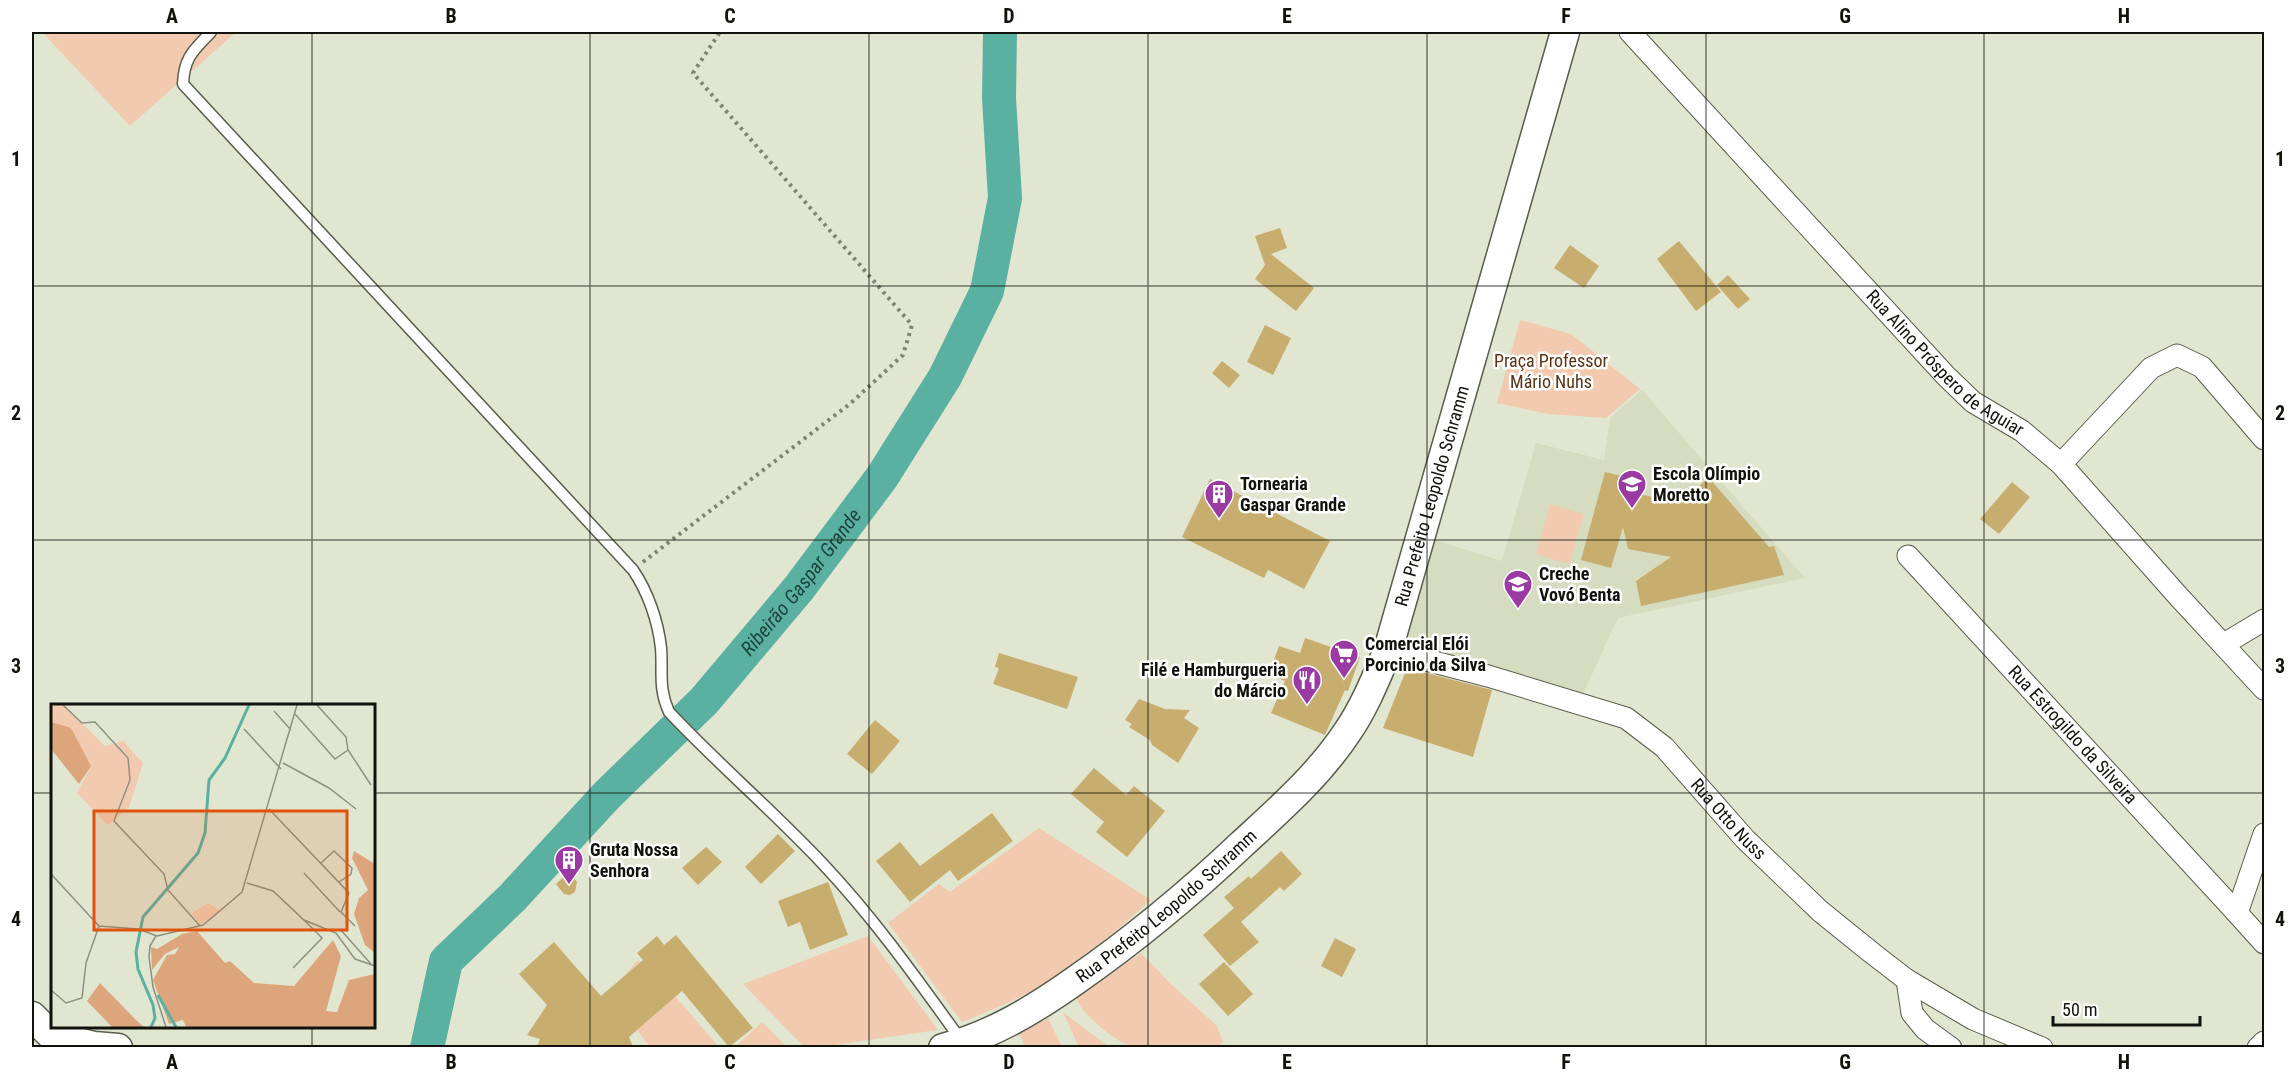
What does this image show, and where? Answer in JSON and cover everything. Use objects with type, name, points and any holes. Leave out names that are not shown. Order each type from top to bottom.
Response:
[{"type":"street","name":"Rua Prefeito Leopoldo Schramm","points":[[953,1045],[994,1030],[1044,1003],[1113,954],[1220,865],[1305,786],[1347,733],[1369,695],[1388,650],[1565,32]]},
{"type":"street","name":"Rua Alino Próspero de Aguiar","points":[[1630,32],[1946,376],[1973,402],[2022,431],[2061,464],[2179,597],[2265,689]]},
{"type":"street","points":[[2061,464],[2151,368],[2177,355],[2202,367],[2265,439]]},
{"type":"street","name":"Rua Estrogildo da Silveira","points":[[1908,556],[2237,913]]},
{"type":"street","points":[[2224,644],[2265,620]]},
{"type":"street","name":"Rua Otto Nuss","points":[[1388,650],[1511,682],[1626,718],[1664,747],[1745,839],[1820,911],[1907,980],[1973,1019],[2042,1047]]},
{"type":"street","points":[[2265,834],[2237,913],[2265,943]]},
{"type":"street","points":[[1907,980],[1912,1013],[1924,1029],[1951,1047]]},
{"type":"street","points":[[43,1033],[94,1046],[118,1047]]},
{"type":"street","points":[[2258,1047],[2265,1042]]},
{"type":"lane","points":[[211,32],[193,51],[184,67],[183,84],[633,570],[641,582],[653,614],[661,648],[662,696],[669,712],[822,862],[858,902],[896,950],[953,1045]]},
{"type":"path","points":[[633,570],[851,403],[903,355],[912,325],[693,74],[720,32]]},
{"type":"shaded area","name":"Escola Olímpio Moretto","points":[[1642,390],[1805,578],[1618,618],[1582,696],[1403,644],[1435,540],[1502,561],[1536,443],[1604,460],[1610,418]]},
{"type":"green space","points":[[42,32],[236,32],[130,126]]},
{"type":"green space","name":"Praça Professor Mário Nuhs","points":[[1520,320],[1571,334],[1640,389],[1606,418],[1548,414],[1497,403]]},
{"type":"green space","points":[[1550,504],[1584,514],[1569,564],[1536,554]]},
{"type":"green space","points":[[1039,828],[1151,900],[1099,945],[1057,976],[1013,1000],[962,1022],[888,923],[939,884],[950,892]]},
{"type":"green space","points":[[868,936],[938,1030],[821,1047],[804,1047],[743,984]]},
{"type":"green space","points":[[1141,953],[1217,1026],[1223,1042],[1216,1047],[1165,1049],[1135,1047],[1111,1036],[1087,1014],[1077,1001],[1078,995]]},
{"type":"green space","points":[[638,960],[682,1004],[719,1047],[650,1047],[637,1030],[667,1004],[641,992],[626,974]]},
{"type":"green space","points":[[1063,1012],[1109,1047],[1079,1047]]},
{"type":"green space","points":[[1048,1018],[1062,1047],[1025,1047],[1020,1034]]},
{"type":"green space","points":[[762,1022],[787,1047],[735,1047]]},
{"type":"building","points":[[1280,228],[1287,248],[1271,254],[1314,288],[1296,311],[1255,279],[1265,265],[1255,236]]},
{"type":"building","points":[[1679,241],[1721,292],[1696,311],[1657,259]]},
{"type":"building","points":[[1570,245],[1599,266],[1584,288],[1554,268]]},
{"type":"building","points":[[1728,275],[1750,299],[1738,309],[1717,285]]},
{"type":"building","points":[[1265,325],[1291,338],[1273,375],[1247,362]]},
{"type":"building","points":[[1222,361],[1240,375],[1229,388],[1212,373]]},
{"type":"building","points":[[1605,472],[1637,480],[1633,493],[1679,502],[1709,478],[1769,547],[1774,546],[1784,575],[1641,606],[1636,581],[1671,557],[1628,549],[1623,527],[1611,568],[1581,560]]},
{"type":"building","points":[[1210,479],[1330,541],[1304,589],[1268,570],[1264,578],[1182,537]]},
{"type":"building","points":[[2012,482],[2030,497],[1999,534],[1980,519]]},
{"type":"building","points":[[1305,638],[1360,657],[1348,691],[1345,690],[1325,735],[1271,713],[1285,681],[1275,677],[1279,668],[1272,665],[1279,646],[1300,653]]},
{"type":"building","points":[[999,653],[1078,677],[1067,709],[993,684],[999,668],[995,667]]},
{"type":"building","points":[[1407,668],[1492,690],[1473,757],[1383,728]]},
{"type":"building","points":[[1139,699],[1165,709],[1190,710],[1184,718],[1199,728],[1178,763],[1152,745],[1150,740],[1129,727],[1132,724],[1125,720]]},
{"type":"building","points":[[875,720],[900,741],[872,774],[847,754]]},
{"type":"building","points":[[1094,768],[1126,795],[1134,786],[1165,811],[1127,857],[1096,832],[1104,822],[1071,794]]},
{"type":"building","points":[[992,813],[1013,841],[958,881],[950,870],[910,902],[876,861],[900,842],[920,866]]},
{"type":"building","points":[[778,834],[795,851],[761,884],[745,867]]},
{"type":"building","points":[[706,847],[722,862],[698,885],[682,868]]},
{"type":"building","points":[[1281,851],[1302,874],[1284,891],[1280,887],[1241,922],[1259,942],[1230,966],[1203,935],[1234,908],[1224,897],[1249,876],[1251,879]]},
{"type":"building","points":[[569,872],[577,882],[575,892],[570,895],[564,894],[556,884]]},
{"type":"building","points":[[828,882],[848,935],[810,950],[800,922],[788,927],[778,901]]},
{"type":"building","points":[[676,935],[753,1028],[729,1047],[682,991],[629,1037],[633,1047],[537,1047],[540,1039],[527,1035],[547,1005],[519,974],[554,942],[601,996],[643,960],[637,953],[657,936],[664,945]]},
{"type":"building","points":[[1335,938],[1356,949],[1342,977],[1321,966]]},
{"type":"building","points":[[1224,962],[1253,994],[1228,1016],[1199,984]]},
{"type":"waterway","name":"Ribeirão Gaspar Grande","points":[[427,1048],[446,961],[512,898],[607,795],[704,701],[799,588],[882,477],[945,377],[987,291],[1005,198],[999,98],[1000,32]]},
{"type":"place","name":"Escola Olímpio Moretto","points":[[1632,510]]},
{"type":"place","name":"Tornearia Gaspar Grande","points":[[1219,520]]},
{"type":"place","name":"Creche Vovó Benta","points":[[1518,610]]},
{"type":"place","name":"Comercial Elói Porcinio da Silva","points":[[1344,680]]},
{"type":"place","name":"Filé e Hamburgueria do Márcio","points":[[1307,706]]},
{"type":"place","name":"Gruta Nossa Senhora","points":[[569,886]]}]
